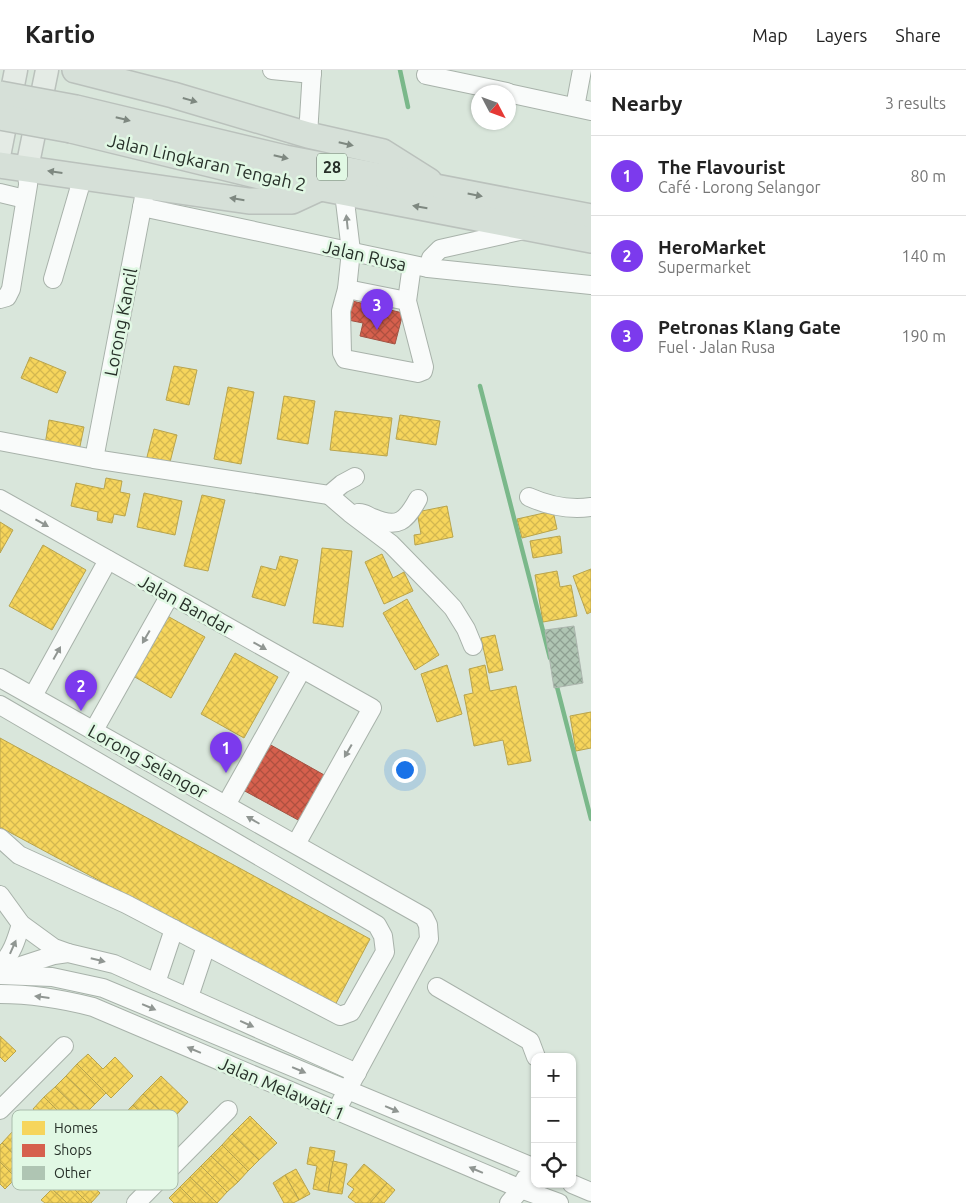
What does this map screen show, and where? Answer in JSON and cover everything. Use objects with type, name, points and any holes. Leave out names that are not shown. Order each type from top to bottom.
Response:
[{"type":"highway","points":[[75,70],[173,95],[308,135],[383,152],[441,189]]},
{"type":"highway","name":"Jalan Lingkaran Tengah 2","points":[[0,94],[73,119],[264,177],[318,189],[591,240]]},
{"type":"highway","name":"Jalan Lingkaran Tengah 2","points":[[0,117],[73,119],[591,217]]},
{"type":"highway","points":[[0,165],[83,176],[144,196],[292,202],[318,189]]},
{"type":"main road","points":[[0,150],[16,70]]},
{"type":"main road","points":[[28,168],[47,70]]},
{"type":"street","points":[[272,70],[312,72],[308,135]]},
{"type":"street","points":[[516,95],[583,109],[582,70]]},
{"type":"street","points":[[426,75],[472,85]]},
{"type":"street","points":[[0,299],[7,297],[11,289],[28,185],[28,168]]},
{"type":"street","points":[[53,280],[83,176]]},
{"type":"street","points":[[0,193],[26,199]]},
{"type":"street","points":[[344,193],[351,251],[347,289],[341,311],[342,353],[345,358],[418,373],[423,371],[424,367],[407,301],[420,267],[440,250],[532,228]]},
{"type":"street","name":"Jalan Rusa","points":[[144,196],[351,251],[420,267],[591,285]]},
{"type":"street","name":"Lorong Kancil","points":[[94,459],[144,196]]},
{"type":"street","points":[[347,289],[407,301]]},
{"type":"street","points":[[0,441],[94,459],[329,495],[391,544],[438,592],[453,608],[473,646]]},
{"type":"street","points":[[329,495],[342,484],[355,477]]},
{"type":"street","points":[[529,498],[547,505],[591,507]]},
{"type":"street","name":"Jalan Bandar","points":[[0,499],[372,708],[296,844]]},
{"type":"street","points":[[350,513],[362,512],[389,523],[399,522],[409,516],[418,499]]},
{"type":"street","points":[[33,696],[108,560]]},
{"type":"street","points":[[94,730],[170,595]]},
{"type":"street","points":[[226,805],[302,669]]},
{"type":"street","name":"Lorong Selangor","points":[[0,678],[424,917],[428,925],[429,939],[336,1110]]},
{"type":"street","points":[[0,704],[377,925],[383,936],[385,952],[351,1012],[340,1016],[126,904],[19,855],[0,838]]},
{"type":"street","points":[[0,895],[21,924],[54,948],[114,964],[357,1073]]},
{"type":"street","points":[[0,966],[8,958],[15,945],[21,924]]},
{"type":"street","points":[[156,983],[174,929]]},
{"type":"street","points":[[206,946],[194,1000],[214,1034]]},
{"type":"street","points":[[0,973],[54,955],[68,953]]},
{"type":"street","name":"Jalan Melawati 1","points":[[0,973],[52,977],[103,988],[347,1090],[531,1162]]},
{"type":"street","points":[[437,987],[530,1041],[534,1053]]},
{"type":"street","name":"Jalan Melawati 1","points":[[0,994],[25,994],[62,999],[93,1007],[521,1189],[559,1203]]},
{"type":"street","points":[[0,1110],[64,1046]]},
{"type":"street","points":[[178,1161],[228,1110]]},
{"type":"street","points":[[508,1203],[521,1189],[531,1167]]},
{"type":"street","points":[[576,1186],[591,1192]]},
{"type":"street","points":[[136,1203],[149,1190]]},
{"type":"building: Homes","points":[[30,357],[66,372],[57,393],[21,378]]},
{"type":"building: Homes","points":[[174,366],[197,370],[189,405],[166,400]]},
{"type":"building: Homes","points":[[228,387],[254,392],[241,464],[214,459]]},
{"type":"building: Homes","points":[[284,396],[315,401],[308,444],[277,439]]},
{"type":"building: Homes","points":[[335,411],[392,418],[387,456],[330,450]]},
{"type":"building: Homes","points":[[400,415],[440,421],[436,445],[396,439]]},
{"type":"building: Homes","points":[[49,420],[84,427],[79,451],[45,445]]},
{"type":"building: Homes","points":[[154,429],[177,435],[169,466],[146,461]]},
{"type":"building: Homes","points":[[106,478],[122,481],[120,492],[130,494],[125,516],[114,514],[112,523],[97,520],[98,512],[71,506],[76,483],[104,489]]},
{"type":"building: Homes","points":[[144,493],[182,501],[175,535],[137,527]]},
{"type":"building: Homes","points":[[202,495],[225,500],[208,571],[184,566]]},
{"type":"building: Homes","points":[[447,506],[453,537],[415,545],[414,535],[421,534],[417,512]]},
{"type":"building: Homes","points":[[553,511],[557,529],[522,538],[517,519]]},
{"type":"building: Homes","points":[[0,522],[13,530],[0,553]]},
{"type":"building: Homes","points":[[560,536],[562,553],[533,558],[530,541]]},
{"type":"building: Homes","points":[[43,545],[86,570],[52,630],[9,606]]},
{"type":"building: Homes","points":[[322,548],[352,551],[343,627],[313,623]]},
{"type":"building: Homes","points":[[382,554],[393,578],[404,572],[413,591],[384,604],[365,562]]},
{"type":"building: Homes","points":[[280,556],[298,560],[285,606],[252,597],[261,566],[276,570]]},
{"type":"building: Homes","points":[[591,569],[591,612],[587,614],[573,576]]},
{"type":"building: Homes","points":[[557,571],[560,587],[571,585],[577,616],[543,622],[535,575]]},
{"type":"building: Homes","points":[[407,599],[439,655],[415,670],[383,613]]},
{"type":"building: Homes","points":[[162,613],[205,637],[171,698],[128,673]]},
{"type":"building: Homes","points":[[495,635],[503,670],[489,673],[481,638]]},
{"type":"building: Homes","points":[[235,653],[278,677],[244,738],[201,714]]},
{"type":"building: Homes","points":[[447,665],[462,714],[437,722],[421,674]]},
{"type":"building: Homes","points":[[485,665],[490,691],[516,686],[531,761],[508,765],[503,740],[474,746],[464,695],[473,693],[469,669]]},
{"type":"building: Homes","points":[[591,712],[591,748],[576,751],[570,716]]},
{"type":"building: Homes","points":[[0,738],[370,939],[334,1007],[0,827]]},
{"type":"building: Homes","points":[[0,1036],[16,1051],[5,1062],[0,1057]]},
{"type":"building: Homes","points":[[88,1054],[103,1069],[115,1057],[133,1076],[111,1098],[77,1064]]},
{"type":"building: Homes","points":[[77,1064],[106,1093],[95,1104],[66,1076]]},
{"type":"building: Homes","points":[[66,1076],[95,1104],[89,1110],[79,1110],[55,1087]]},
{"type":"building: Homes","points":[[161,1076],[188,1102],[178,1113],[178,1110],[160,1110],[143,1094]]},
{"type":"building: Homes","points":[[55,1087],[79,1110],[57,1110],[44,1097]]},
{"type":"building: Homes","points":[[143,1094],[160,1110],[138,1110],[133,1105]]},
{"type":"building: Homes","points":[[44,1097],[57,1110],[34,1110]]},
{"type":"building: Homes","points":[[133,1105],[138,1110],[128,1110]]},
{"type":"building: Homes","points":[[250,1116],[277,1143],[259,1160],[232,1134]]},
{"type":"building: Homes","points":[[12,1132],[12,1153],[2,1143]]},
{"type":"building: Homes","points":[[232,1134],[259,1160],[248,1171],[222,1145]]},
{"type":"building: Homes","points":[[2,1143],[12,1153],[12,1174],[0,1162],[0,1145]]},
{"type":"building: Homes","points":[[222,1145],[248,1171],[238,1182],[211,1156]]},
{"type":"building: Homes","points":[[310,1147],[335,1151],[328,1192],[313,1189],[317,1166],[307,1164]]},
{"type":"building: Homes","points":[[211,1156],[238,1182],[227,1192],[201,1166]]},
{"type":"building: Homes","points":[[333,1161],[347,1164],[342,1194],[328,1192]]},
{"type":"building: Homes","points":[[0,1162],[12,1174],[12,1182],[5,1189],[0,1184]]},
{"type":"building: Homes","points":[[364,1164],[387,1183],[370,1203],[356,1203],[348,1197],[354,1189],[347,1184]]},
{"type":"building: Homes","points":[[201,1166],[227,1192],[217,1203],[190,1177]]},
{"type":"building: Homes","points":[[296,1169],[310,1194],[299,1200],[285,1175]]},
{"type":"building: Homes","points":[[285,1175],[299,1200],[293,1203],[284,1203],[273,1183]]},
{"type":"building: Homes","points":[[190,1177],[217,1203],[196,1203],[180,1187]]},
{"type":"building: Homes","points":[[387,1183],[395,1190],[384,1203],[370,1203]]},
{"type":"building: Homes","points":[[180,1187],[196,1203],[174,1203],[169,1198]]},
{"type":"building: Homes","points":[[53,1190],[75,1190],[88,1203],[67,1203]]},
{"type":"building: Homes","points":[[53,1190],[67,1203],[45,1203],[41,1200]]},
{"type":"building: Homes","points":[[75,1190],[97,1190],[100,1193],[91,1203],[88,1203]]},
{"type":"building: Shops","points":[[348,300],[403,313],[395,344],[360,336],[363,323],[343,319]]},
{"type":"building: Shops","points":[[269,744],[326,776],[300,821],[243,790]]},
{"type":"building: Other","points":[[574,626],[583,683],[554,688],[545,630]]},
{"type":"waterway","points":[[400,70],[408,107]]},
{"type":"waterway","points":[[480,386],[550,658]]},
{"type":"waterway","points":[[556,683],[591,819]]},
{"type":"place","name":"Petronas Klang Gate","points":[[377,330]]},
{"type":"place","name":"HeroMarket","points":[[81,711]]},
{"type":"place","name":"The Flavourist","points":[[226,773]]}]
